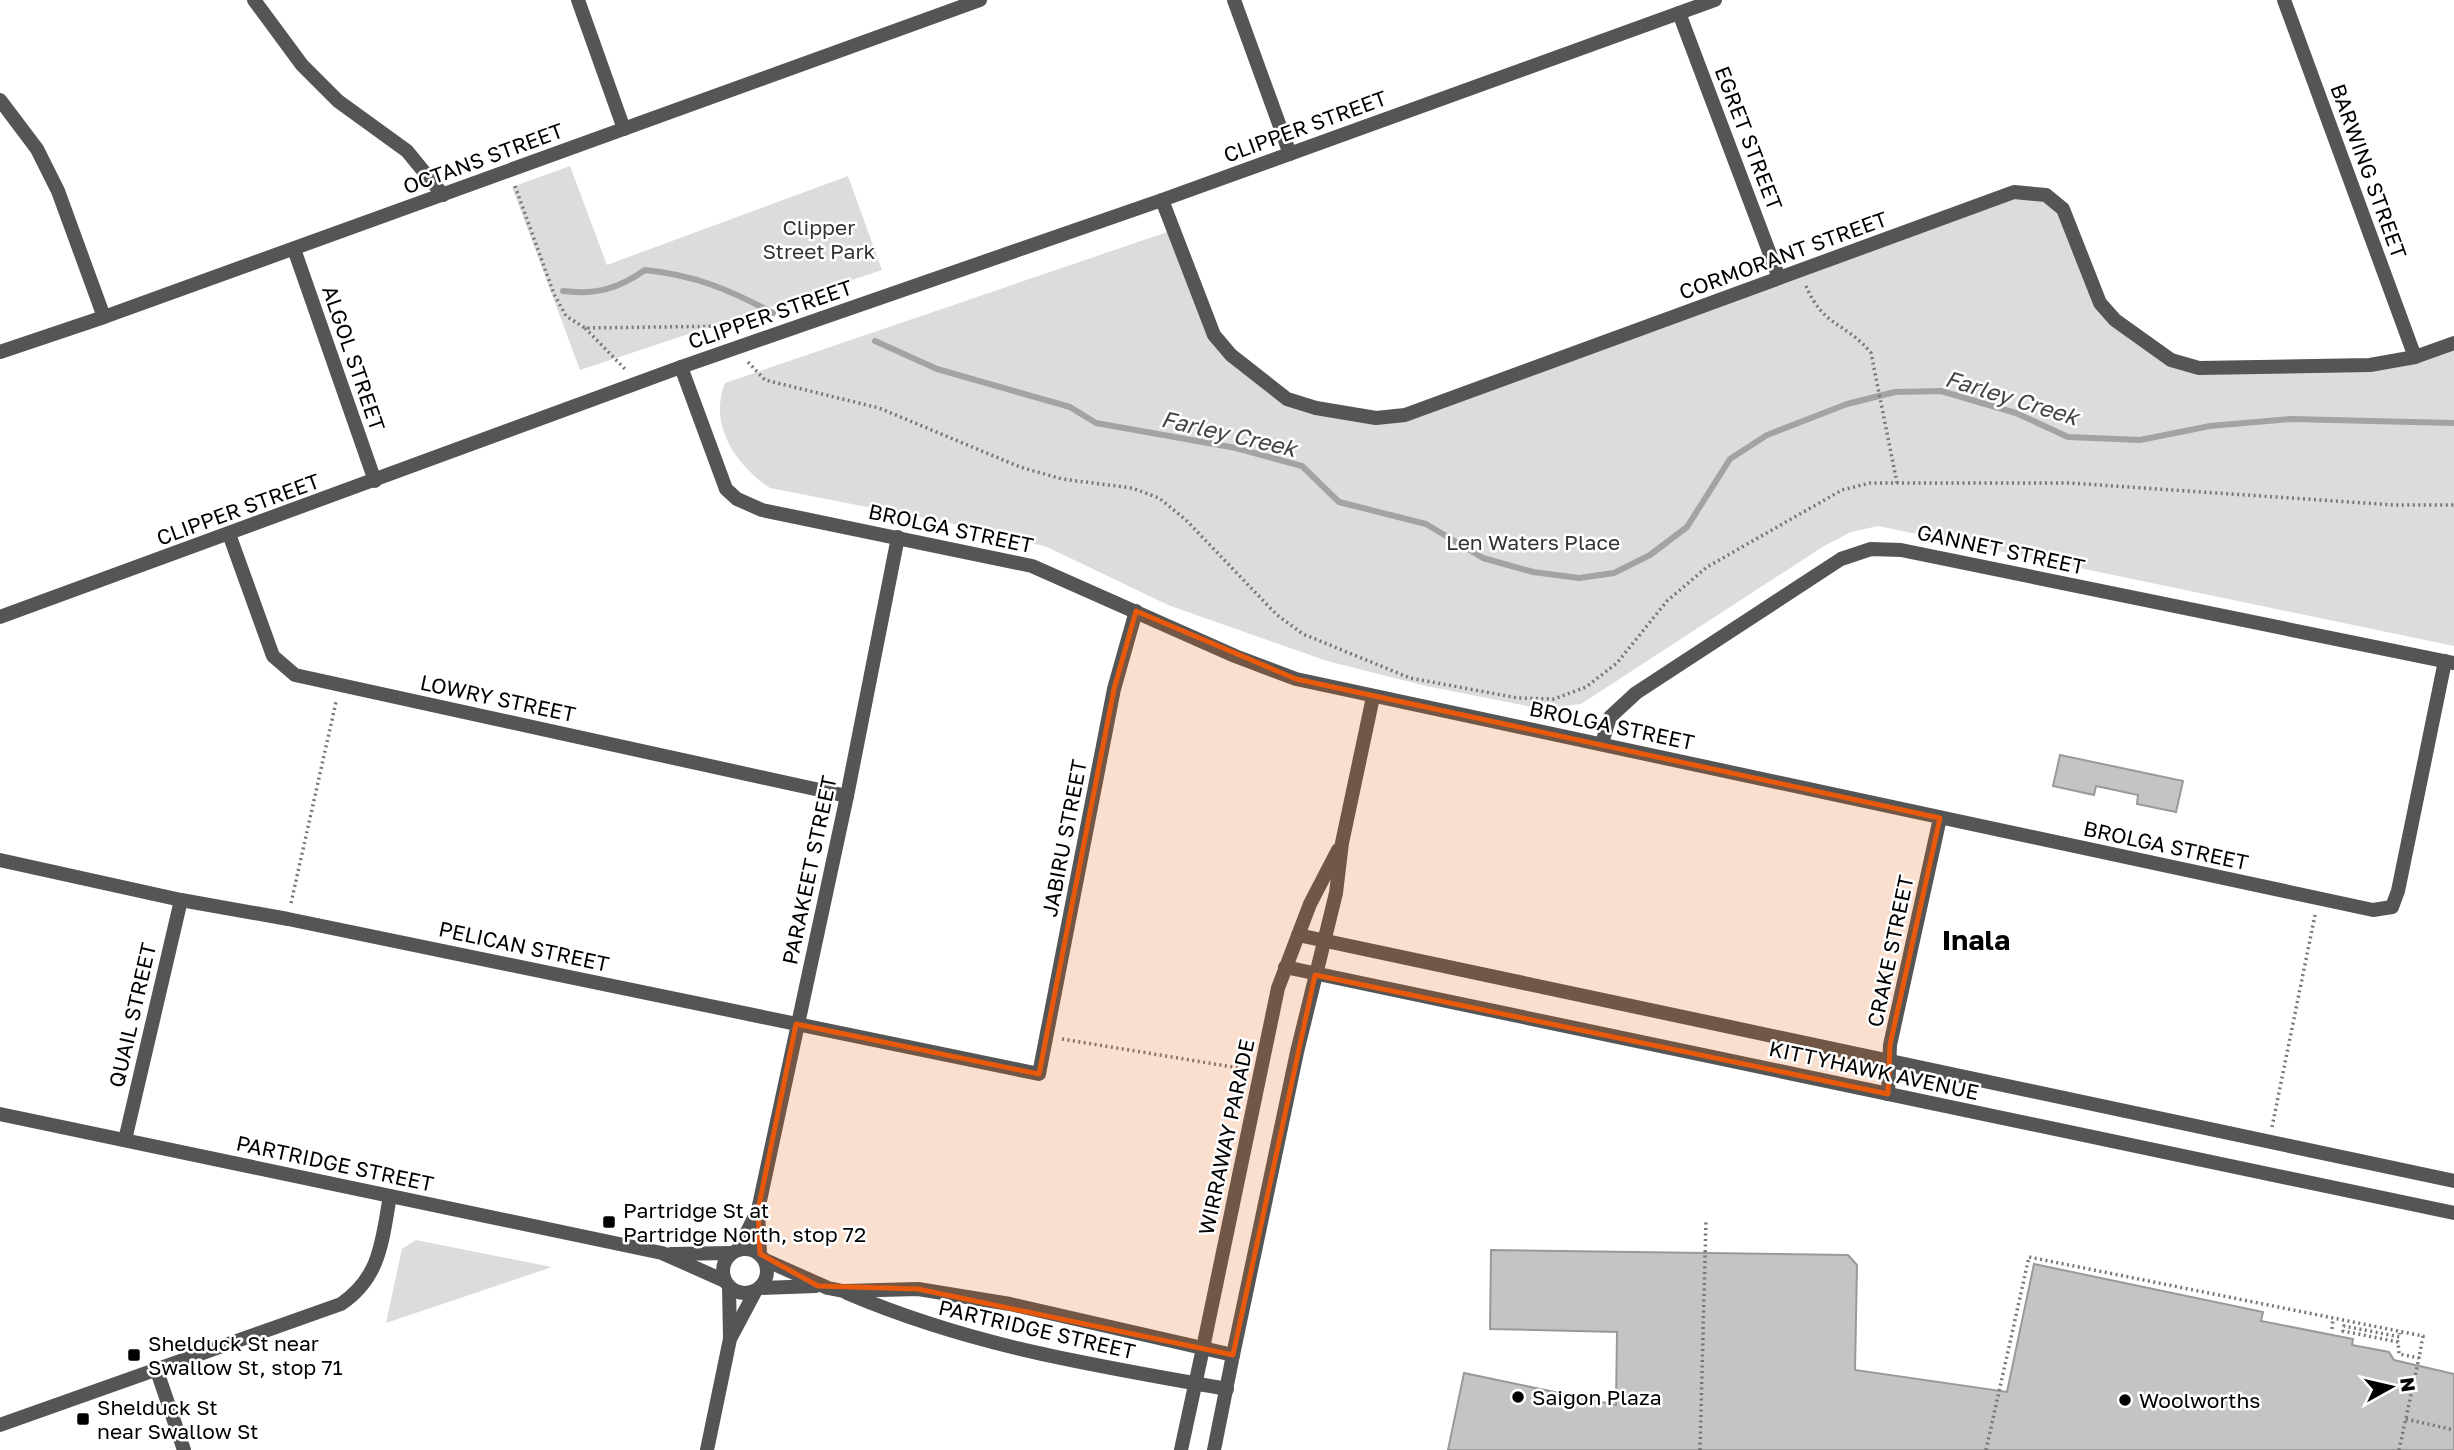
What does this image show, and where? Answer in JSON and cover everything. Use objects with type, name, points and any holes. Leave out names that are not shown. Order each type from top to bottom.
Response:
[{"type":"street","points":[[254,0],[302,65],[338,101],[407,151],[443,195]]},
{"type":"street","points":[[578,0],[624,129]]},
{"type":"street","name":"OCTANS STREET","points":[[0,352],[294,249],[980,0]]},
{"type":"street","points":[[1234,0],[1290,154]]},
{"type":"street","name":"CLIPPER STREET","points":[[0,617],[681,367],[1162,200],[1715,0]]},
{"type":"street","name":"BARWING STREET","points":[[2284,0],[2415,357]]},
{"type":"street","name":"EGRET STREET","points":[[1678,13],[1779,278]]},
{"type":"street","points":[[0,100],[37,149],[58,191],[104,317]]},
{"type":"street","name":"CORMORANT STREET","points":[[1162,200],[1214,335],[1231,355],[1287,399],[1316,408],[1376,418],[1405,415],[2014,192],[2046,195],[2063,209],[2100,303],[2115,320],[2171,360],[2199,368],[2370,365],[2415,357],[2454,343]]},
{"type":"street","name":"ALGOL STREET","points":[[294,249],[375,481]]},
{"type":"street","name":"BROLGA STREET","points":[[681,367],[719,474],[737,499],[762,510],[1032,566],[1235,656],[1296,679],[2373,910],[2392,908],[2398,891],[2450,662]]},
{"type":"street","name":"LOWRY STREET","points":[[229,534],[274,656],[295,675],[847,796]]},
{"type":"street","name":"PARAKEET STREET","points":[[735,1252],[758,1210],[847,796],[898,537]]},
{"type":"street","name":"GANNET STREET","points":[[1602,743],[1610,717],[1636,693],[1841,559],[1871,549],[1901,550],[2450,662]]},
{"type":"street","name":"JABIRU STREET","points":[[1039,1074],[1114,689],[1136,611]]},
{"type":"street","name":"WIRRAWAY PARADE","points":[[1214,1450],[1315,975],[1336,892],[1342,843],[1373,696]]},
{"type":"street","name":"CRAKE STREET","points":[[1888,1094],[1889,1061],[1940,818]]},
{"type":"street","name":"WIRRAWAY PARADE","points":[[1181,1450],[1278,988],[1318,887],[1342,843]]},
{"type":"street","name":"PELICAN STREET","points":[[0,860],[181,901],[288,919],[1039,1074]]},
{"type":"street","name":"QUAIL STREET","points":[[125,1140],[181,901]]},
{"type":"street","name":"KITTYHAWK AVENUE","points":[[1298,935],[2454,1181]]},
{"type":"street","name":"KITTYHAWK AVENUE","points":[[1285,967],[2454,1213]]},
{"type":"street","name":"PARTRIDGE STREET","points":[[0,1114],[662,1254],[727,1283]]},
{"type":"street","points":[[0,1425],[341,1304],[361,1290],[380,1247],[390,1196]]},
{"type":"street","name":"PARAKEET STREET","points":[[758,1210],[763,1257]]},
{"type":"street","points":[[707,1450],[730,1339],[727,1283],[723,1266],[735,1252],[746,1248],[763,1257],[767,1275],[730,1339]]},
{"type":"street","name":"PARTRIDGE STREET","points":[[662,1254],[735,1252]]},
{"type":"street","name":"PARTRIDGE STREET","points":[[763,1257],[818,1286]]},
{"type":"street","points":[[727,1283],[741,1293],[758,1290]]},
{"type":"street","name":"PARTRIDGE STREET","points":[[758,1290],[818,1286],[843,1291],[931,1291],[1010,1304],[1233,1355]]},
{"type":"street","name":"PARTRIDGE STREET","points":[[843,1291],[906,1318],[982,1342],[1065,1361],[1227,1389]]},
{"type":"street","points":[[157,1371],[184,1450]]},
{"type":"path","points":[[509,170],[554,295],[566,316],[585,328],[639,383]]},
{"type":"path","points":[[1801,271],[1814,304],[1829,321],[1859,337],[1871,353],[1897,482]]},
{"type":"path","points":[[585,328],[733,326],[751,369],[765,380],[879,408],[1020,467],[1062,480],[1132,488],[1159,498],[1186,520],[1277,615],[1303,634],[1410,678],[1518,698],[1554,698],[1586,687],[1617,663],[1667,601],[1707,567],[1842,489],[1870,483],[2069,483],[2394,505],[2454,505]]},
{"type":"path","points":[[288,919],[340,685]]},
{"type":"path","points":[[2270,1143],[2318,900]]},
{"type":"path","points":[[1046,1036],[1239,1068]]},
{"type":"path","points":[[1700,1450],[1706,1220]]},
{"type":"path","points":[[1986,1450],[2029,1257],[2423,1336],[2399,1450]]},
{"type":"path","points":[[2332,1329],[2333,1318]]},
{"type":"path","points":[[2400,1332],[2400,1337],[2344,1325],[2343,1331],[2398,1342],[2399,1354],[2419,1358]]},
{"type":"path","points":[[2406,1419],[2454,1430]]},
{"type":"highlighted area","points":[[1136,611],[1296,679],[1940,818],[1890,1045],[1888,1094],[1315,975],[1233,1355],[918,1289],[818,1286],[760,1254],[758,1210],[796,1024],[1039,1074],[1114,689]]},
{"type":"green space","name":"Clipper Street Park","points":[[570,166],[607,265],[848,176],[882,270],[580,370],[512,187]]},
{"type":"green space","name":"Len Waters Place","points":[[2014,192],[2046,195],[2063,209],[2115,320],[2200,368],[2370,365],[2454,343],[2454,646],[1878,526],[1851,532],[1824,546],[1581,704],[1542,709],[1426,686],[1327,661],[1168,605],[1047,547],[980,529],[770,488],[736,456],[728,443],[720,414],[725,383],[1173,230],[1214,335],[1287,399],[1316,408],[1405,415]]},
{"type":"green space","points":[[416,1240],[552,1267],[386,1323],[402,1249]]},
{"type":"building","points":[[2060,755],[2183,781],[2176,812],[2137,804],[2138,795],[2096,786],[2094,795],[2053,786]]},
{"type":"building","points":[[1491,1250],[1848,1255],[1857,1265],[1855,1370],[2007,1392],[2034,1264],[2263,1312],[2261,1321],[2353,1339],[2352,1345],[2389,1352],[2394,1360],[2454,1374],[2454,1450],[1448,1450],[1464,1373],[1616,1405],[1617,1332],[1490,1329]]},
{"type":"waterway","name":"Farley Creek","points":[[563,291],[606,289],[645,270],[712,285],[773,313]]},
{"type":"waterway","name":"Farley Creek","points":[[875,341],[937,369],[1070,407],[1096,423],[1236,448],[1302,466],[1339,502],[1426,524],[1483,558],[1533,572],[1579,578],[1614,573],[1650,555],[1687,527],[1730,459],[1767,435],[1847,404],[1895,392],[1941,391],[2016,413],[2068,437],[2140,440],[2210,426],[2291,419],[2454,423]]},
{"type":"place","name":"Partridge St at Partridge North, stop 72","points":[[609,1222]]},
{"type":"place","name":"Shelduck St near Swallow St, stop 71","points":[[134,1355]]},
{"type":"place","name":"Saigon Plaza","points":[[1518,1397]]},
{"type":"place","name":"Woolworths","points":[[2125,1400]]},
{"type":"place","name":"Shelduck St near Swallow St","points":[[83,1419]]},
{"type":"district","name":"Inala","points":[[1976,939]]}]
